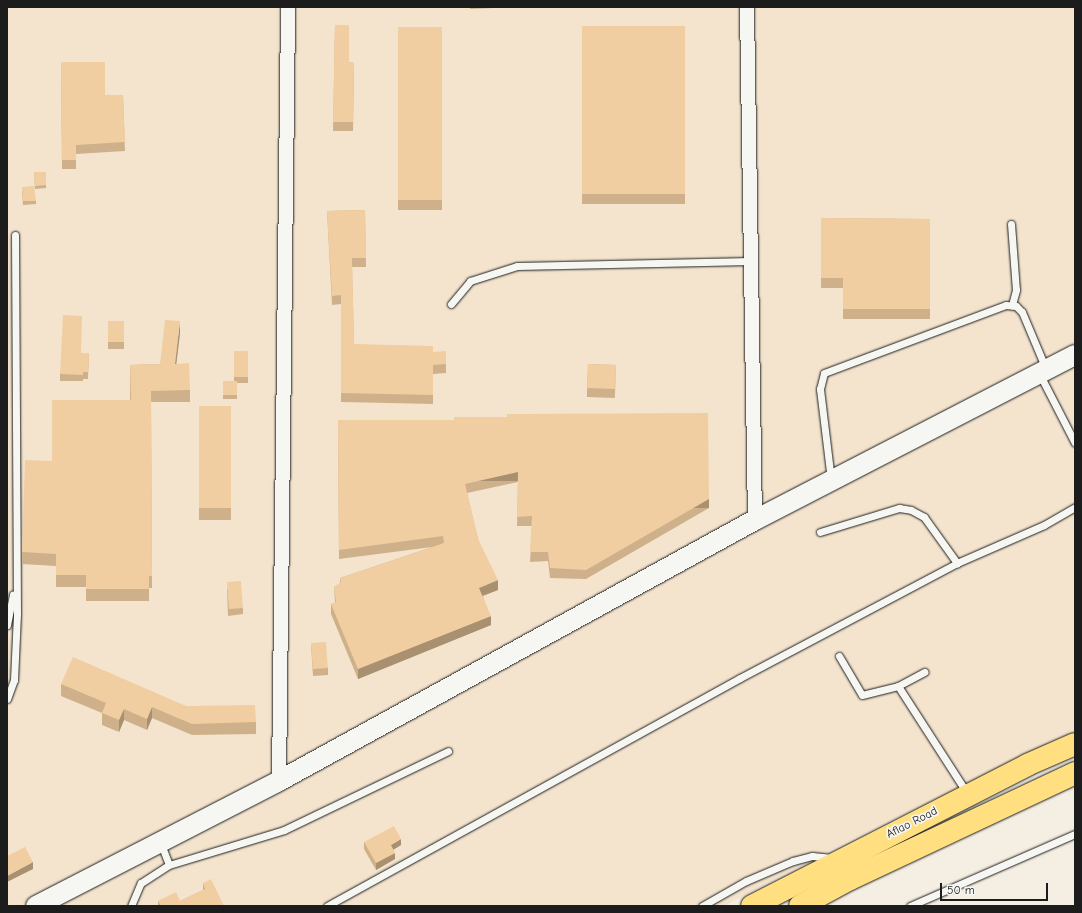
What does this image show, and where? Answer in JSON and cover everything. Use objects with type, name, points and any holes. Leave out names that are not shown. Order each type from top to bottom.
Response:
[{"type":"highway","name":"Aflao Road","points":[[752,906],[840,859],[968,795],[1075,744]]},
{"type":"highway","name":"Aflao Road","points":[[800,906],[850,879],[1075,773]]},
{"type":"street","points":[[279,781],[288,7]]},
{"type":"street","points":[[747,7],[755,520]]},
{"type":"street","points":[[36,906],[161,844],[279,781],[755,520],[1075,355]]},
{"type":"lane","points":[[1011,224],[1016,290],[1012,305]]},
{"type":"lane","points":[[7,699],[14,680],[16,583],[15,235]]},
{"type":"lane","points":[[451,304],[470,281],[517,266],[751,261]]},
{"type":"lane","points":[[832,481],[820,390],[824,373],[1006,305],[1016,306],[1022,312],[1043,371],[1075,443]]},
{"type":"lane","points":[[327,906],[733,682],[957,563],[1044,525],[1075,507]]},
{"type":"lane","points":[[820,532],[899,508],[912,510],[924,517],[957,563]]},
{"type":"lane","points":[[7,625],[16,583]]},
{"type":"lane","points":[[839,656],[862,694],[898,686],[924,672]]},
{"type":"lane","points":[[898,686],[968,795]]},
{"type":"lane","points":[[131,906],[141,883],[169,865],[284,830],[448,751]]},
{"type":"lane","points":[[910,906],[1075,834]]},
{"type":"lane","points":[[161,844],[169,865]]},
{"type":"lane","points":[[702,906],[746,881],[793,861],[812,856],[840,859]]},
{"type":"shaded area","points":[[7,7],[1075,7],[1075,735],[1005,766],[851,840],[724,906],[7,906]]},
{"type":"building","points":[[335,25],[349,25],[349,62],[354,63],[353,122],[333,122]]},
{"type":"building","points":[[582,26],[685,26],[685,194],[582,194]]},
{"type":"building","points":[[398,27],[442,27],[442,200],[398,200]]},
{"type":"building","points":[[61,62],[105,62],[105,95],[123,95],[125,142],[76,145],[76,160],[62,160]]},
{"type":"building","points":[[34,172],[46,172],[46,185],[35,186]]},
{"type":"building","points":[[34,186],[36,201],[23,201],[22,187]]},
{"type":"building","points":[[365,210],[366,258],[352,258],[354,344],[433,346],[433,352],[446,351],[446,364],[433,365],[433,395],[341,393],[341,295],[332,296],[327,211]]},
{"type":"building","points":[[821,218],[930,219],[930,309],[843,309],[843,278],[821,278]]},
{"type":"building","points":[[63,315],[82,316],[81,353],[89,353],[88,372],[83,372],[83,375],[60,374]]},
{"type":"building","points":[[165,320],[180,321],[175,364],[189,363],[190,390],[151,391],[152,576],[149,576],[149,589],[86,589],[86,575],[56,575],[56,554],[22,552],[25,460],[52,461],[52,400],[131,400],[130,365],[160,364]]},
{"type":"building","points":[[108,321],[124,321],[124,342],[108,342]]},
{"type":"building","points":[[234,351],[248,351],[248,377],[234,377]]},
{"type":"building","points":[[588,364],[616,365],[615,389],[587,388]]},
{"type":"building","points":[[223,381],[237,381],[237,395],[223,395]]},
{"type":"building","points":[[199,406],[231,406],[231,508],[199,508]]},
{"type":"building","points":[[708,413],[709,499],[586,570],[550,568],[548,552],[530,552],[532,516],[517,517],[518,472],[465,484],[478,539],[498,580],[479,588],[491,616],[358,669],[331,604],[336,602],[334,587],[341,582],[340,578],[444,543],[443,536],[339,550],[338,420],[454,420],[454,417],[507,417],[507,414]]},
{"type":"building","points":[[241,581],[243,608],[229,609],[227,582]]},
{"type":"building","points":[[326,642],[328,668],[313,669],[311,643]]},
{"type":"building","points":[[73,657],[186,706],[255,705],[256,722],[192,724],[152,707],[147,719],[124,709],[119,720],[102,713],[106,703],[61,684]]},
{"type":"building","points":[[394,826],[401,839],[391,845],[395,853],[376,863],[364,842]]},
{"type":"building","points":[[25,847],[33,862],[7,876],[7,856]]},
{"type":"building","points":[[211,879],[224,906],[161,906],[158,901],[176,892],[180,901],[205,889],[203,883]]}]
